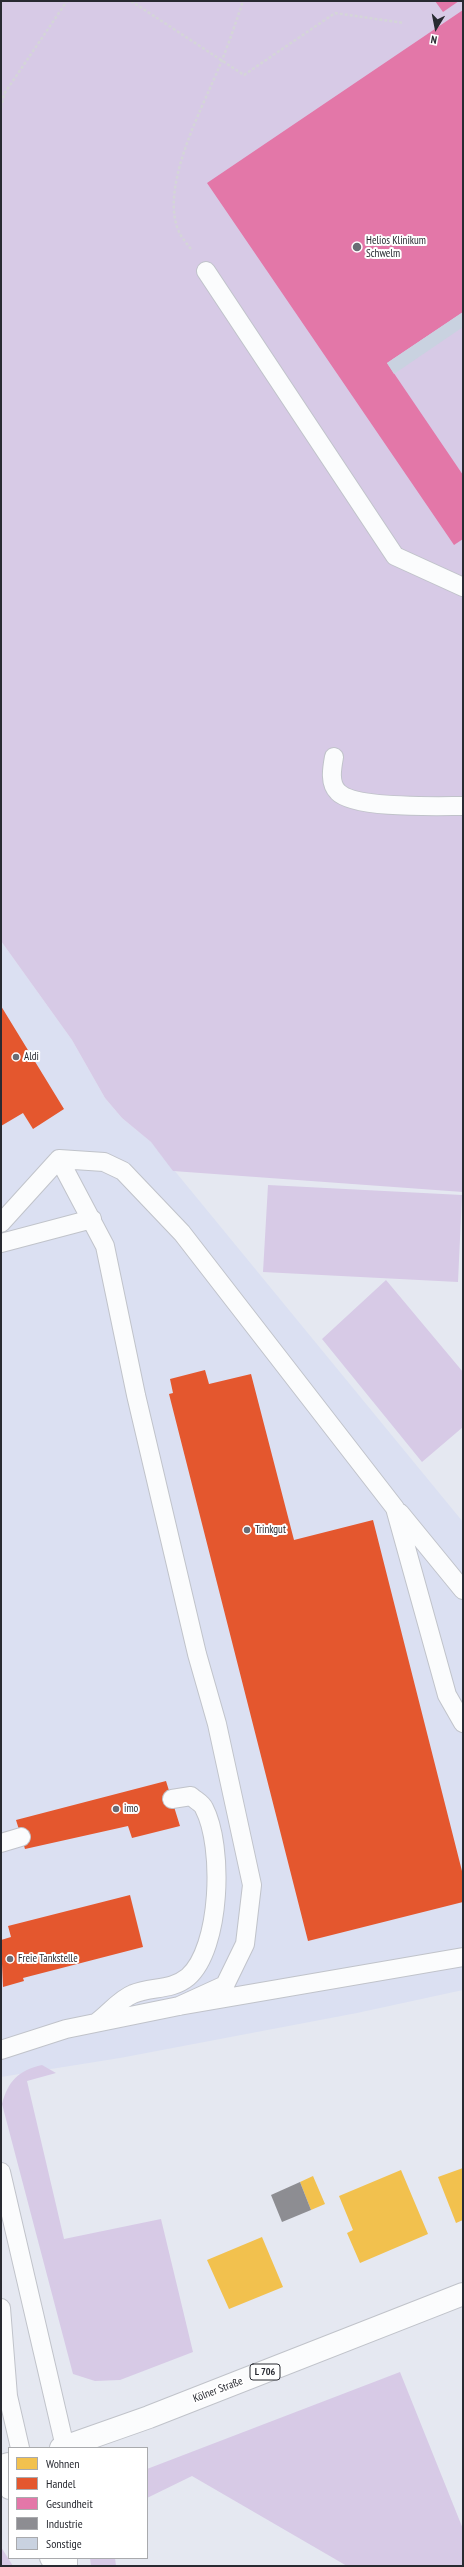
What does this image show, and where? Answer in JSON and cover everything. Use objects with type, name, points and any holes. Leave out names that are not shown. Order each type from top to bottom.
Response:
[{"type":"main road","name":"Kölner Straße","points":[[63,2447],[149,2417],[463,2294]]},
{"type":"lane","points":[[206,271],[395,556],[463,587]]},
{"type":"lane","points":[[334,757],[332,770],[334,786],[345,798],[387,804],[463,806]]},
{"type":"lane","points":[[59,1159],[105,1246],[136,1394],[197,1654],[216,1724],[252,1885],[245,1944],[225,1985],[179,2006]]},
{"type":"lane","points":[[1,1223],[59,1159]]},
{"type":"lane","points":[[59,1159],[104,1162],[122,1171],[182,1233],[395,1508],[463,1590]]},
{"type":"lane","points":[[1,1243],[92,1219]]},
{"type":"lane","points":[[395,1508],[447,1695],[463,1723]]},
{"type":"lane","points":[[93,2025],[133,1994],[175,1985],[188,1977],[201,1961],[212,1926],[217,1889],[216,1852],[204,1807],[191,1796],[172,1799]]},
{"type":"lane","points":[[1,1844],[22,1837]]},
{"type":"lane","points":[[1,2050],[66,2029],[93,2025],[179,2006],[463,1957]]},
{"type":"lane","points":[[1,2172],[63,2447]]},
{"type":"lane","points":[[1,2308],[8,2396],[20,2447]]},
{"type":"lane","points":[[1,2475],[8,2488]]},
{"type":"path","points":[[1,108],[4,94],[66,1]]},
{"type":"path","points":[[131,1],[244,75],[335,13],[404,23]]},
{"type":"path","points":[[206,271],[180,234],[174,211],[176,181],[185,148],[222,61],[243,1]]},
{"type":"shaded area","points":[[1,1],[463,1],[463,1192],[173,1171],[151,1142],[122,1118],[105,1098],[72,1040],[1,941]]},
{"type":"shaded area","points":[[1,941],[72,1040],[105,1098],[122,1118],[151,1142],[463,1522],[463,1990],[357,2013],[120,2058],[1,2077]]},
{"type":"shaded area","points":[[268,1185],[462,1195],[458,1282],[263,1272]]},
{"type":"shaded area","points":[[386,1280],[463,1372],[463,1427],[422,1462],[322,1339]]},
{"type":"shaded area","points":[[42,2065],[56,2073],[27,2081],[64,2239],[161,2219],[193,2352],[120,2380],[95,2381],[73,2374],[2,2104],[4,2096],[11,2083],[21,2073]]},
{"type":"shaded area","points":[[400,2372],[463,2529],[463,2566],[347,2566],[192,2476],[148,2498],[148,2469]]},
{"type":"shaded area","points":[[1,2547],[13,2566],[1,2566]]},
{"type":"shaded area","points":[[90,2559],[115,2559],[116,2566],[91,2566]]},
{"type":"building: Wohnen","points":[[463,2168],[463,2220],[456,2223],[438,2177]]},
{"type":"building: Wohnen","points":[[401,2170],[428,2234],[360,2263],[347,2233],[353,2230],[339,2196]]},
{"type":"building: Wohnen","points":[[313,2176],[325,2204],[311,2210],[300,2182]]},
{"type":"building: Wohnen","points":[[262,2237],[283,2287],[229,2309],[207,2260]]},
{"type":"building: Handel","name":"Aldi","points":[[1,1006],[64,1109],[33,1129],[23,1113],[1,1126]]},
{"type":"building: Handel","points":[[205,1370],[209,1384],[251,1374],[294,1540],[373,1520],[463,1875],[463,1902],[308,1941],[169,1394],[173,1393],[170,1379]]},
{"type":"building: Handel","name":"imo","points":[[166,1781],[180,1826],[132,1838],[128,1826],[25,1849],[16,1820]]},
{"type":"building: Handel","points":[[130,1895],[143,1947],[23,1978],[24,1981],[3,1987],[1,1940],[11,1937],[8,1926]]},
{"type":"building: Gesundheit","points":[[435,1],[459,1],[443,12]]},
{"type":"building: Gesundheit","name":"Helios Klinikum Schwelm","points":[[463,10],[463,312],[387,363],[463,475],[463,539],[454,545],[207,183]]},
{"type":"building: Industrie","points":[[300,2182],[311,2210],[282,2222],[271,2195]]},
{"type":"building: Sonstige","points":[[463,312],[463,327],[394,374],[387,363]]},
{"type":"place","name":"Helios Klinikum Schwelm","points":[[357,247]]},
{"type":"place","name":"Aldi","points":[[16,1057]]},
{"type":"place","name":"Trinkgut","points":[[247,1530]]},
{"type":"place","name":"imo","points":[[116,1809]]},
{"type":"place","name":"Freie Tankstelle","points":[[10,1959]]}]
